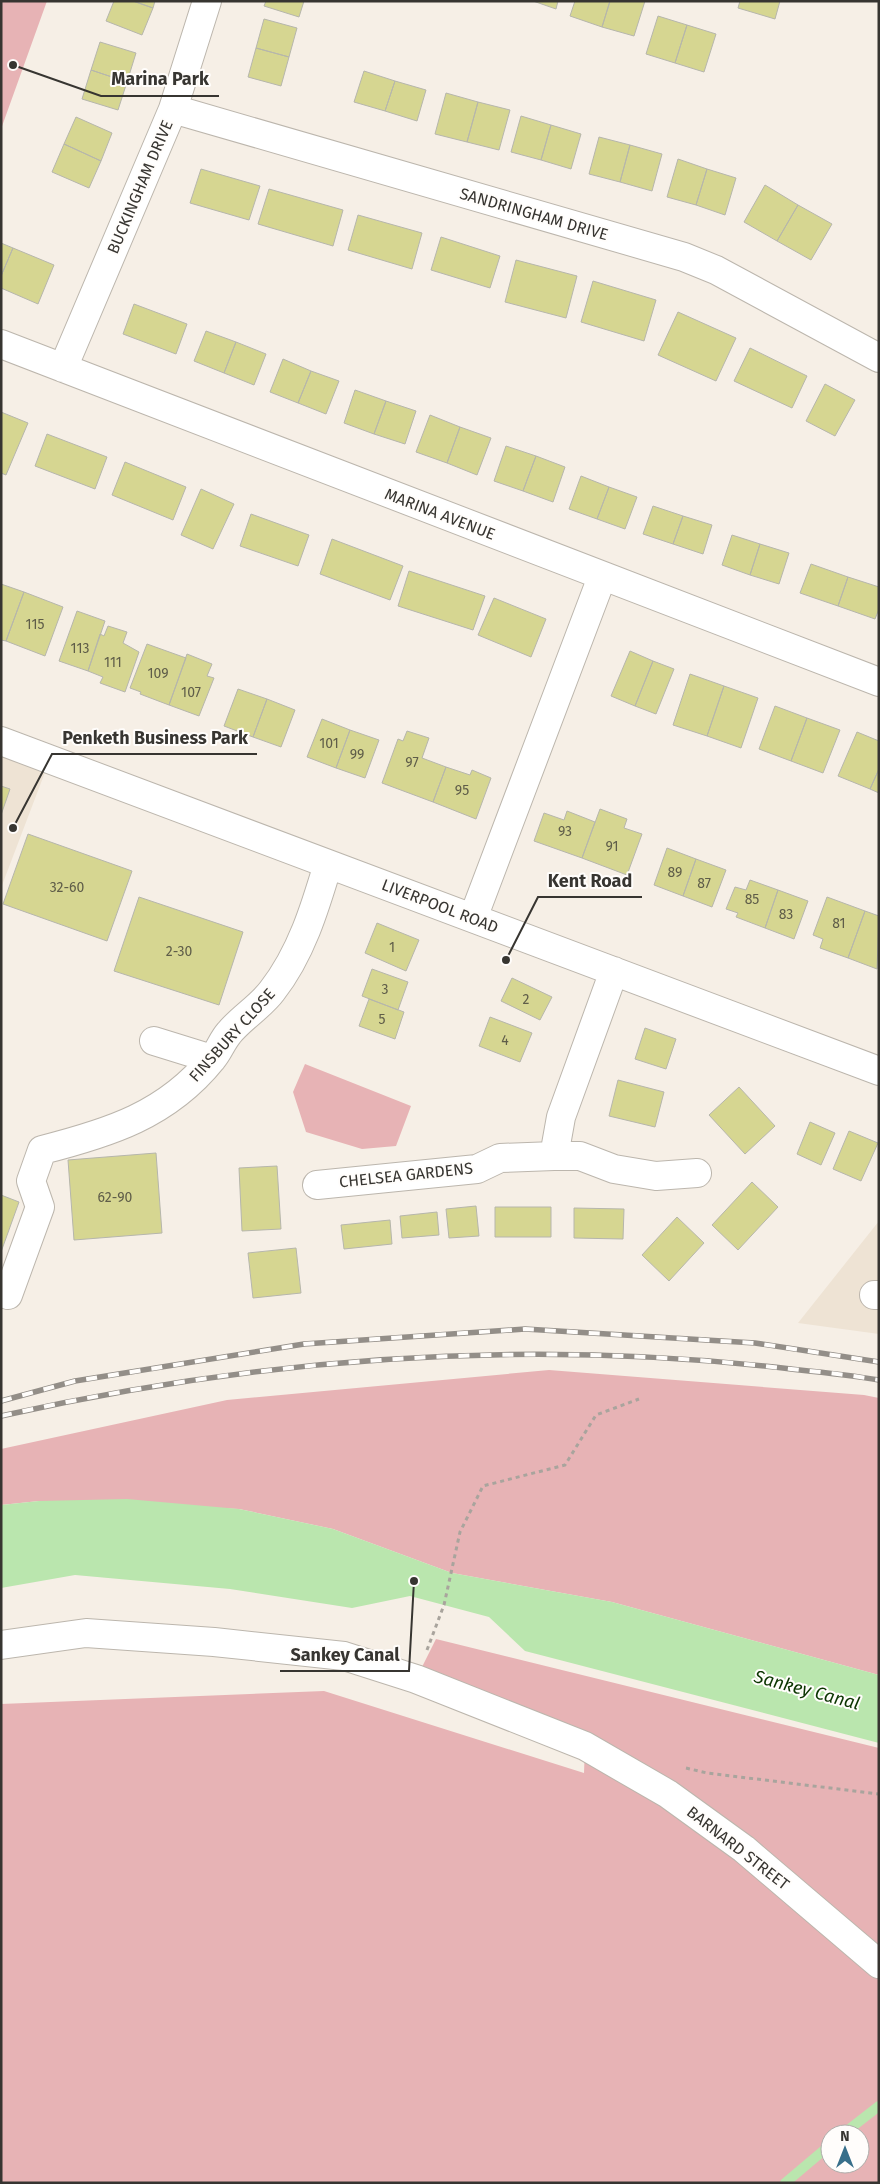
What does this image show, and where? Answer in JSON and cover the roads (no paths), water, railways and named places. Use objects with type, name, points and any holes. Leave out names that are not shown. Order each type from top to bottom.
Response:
[{"type":"street","name":"BUCKINGHAM DRIVE","points":[[63,368],[173,109],[207,1]]},
{"type":"street","name":"SANDRINGHAM DRIVE","points":[[173,109],[684,257],[716,270],[879,358]]},
{"type":"street","name":"MARINA AVENUE","points":[[1,344],[602,577],[879,682]]},
{"type":"street","points":[[472,918],[602,577]]},
{"type":"street","name":"LIVERPOOL ROAD","points":[[1,741],[879,1071]]},
{"type":"street","name":"FINSBURY CLOSE","points":[[8,1294],[40,1207],[31,1181],[42,1150],[88,1138],[136,1120],[178,1093],[212,1059],[229,1033],[272,992],[302,940],[328,864]]},
{"type":"street","points":[[554,1156],[561,1117],[614,971]]},
{"type":"street","points":[[154,1041],[212,1059]]},
{"type":"street","name":"CHELSEA GARDENS","points":[[317,1185],[477,1169],[500,1158],[554,1156],[580,1156],[614,1169],[656,1176],[697,1173]]},
{"type":"street","name":"BARNARD STREET","points":[[1,1645],[86,1633],[214,1642],[344,1656],[416,1679],[586,1746],[668,1794],[744,1849],[879,1964]]},
{"type":"water","points":[[127,1499],[239,1509],[333,1529],[452,1573],[612,1602],[879,1675],[879,1743],[525,1651],[489,1617],[410,1596],[352,1608],[230,1589],[75,1575],[1,1588],[1,1505],[39,1501]]},
{"type":"waterway","name":"Sankey Canal","points":[[856,2124],[879,2106]]},
{"type":"waterway","name":"Sankey Canal","points":[[785,2183],[820,2153]]},
{"type":"railway","points":[[1,1401],[75,1381],[304,1344],[525,1329],[755,1343],[879,1362]]},
{"type":"railway","points":[[1,1416],[98,1396],[196,1380],[295,1367],[394,1359],[493,1355],[592,1355],[692,1360],[813,1371],[879,1380]]},
{"type":"place","name":"Marina Park","points":[[13,65]]},
{"type":"place","name":"Penketh Business Park","points":[[13,828]]},
{"type":"place","name":"Kent Road","points":[[506,960]]},
{"type":"place","name":"Sankey Canal","points":[[414,1581]]}]
